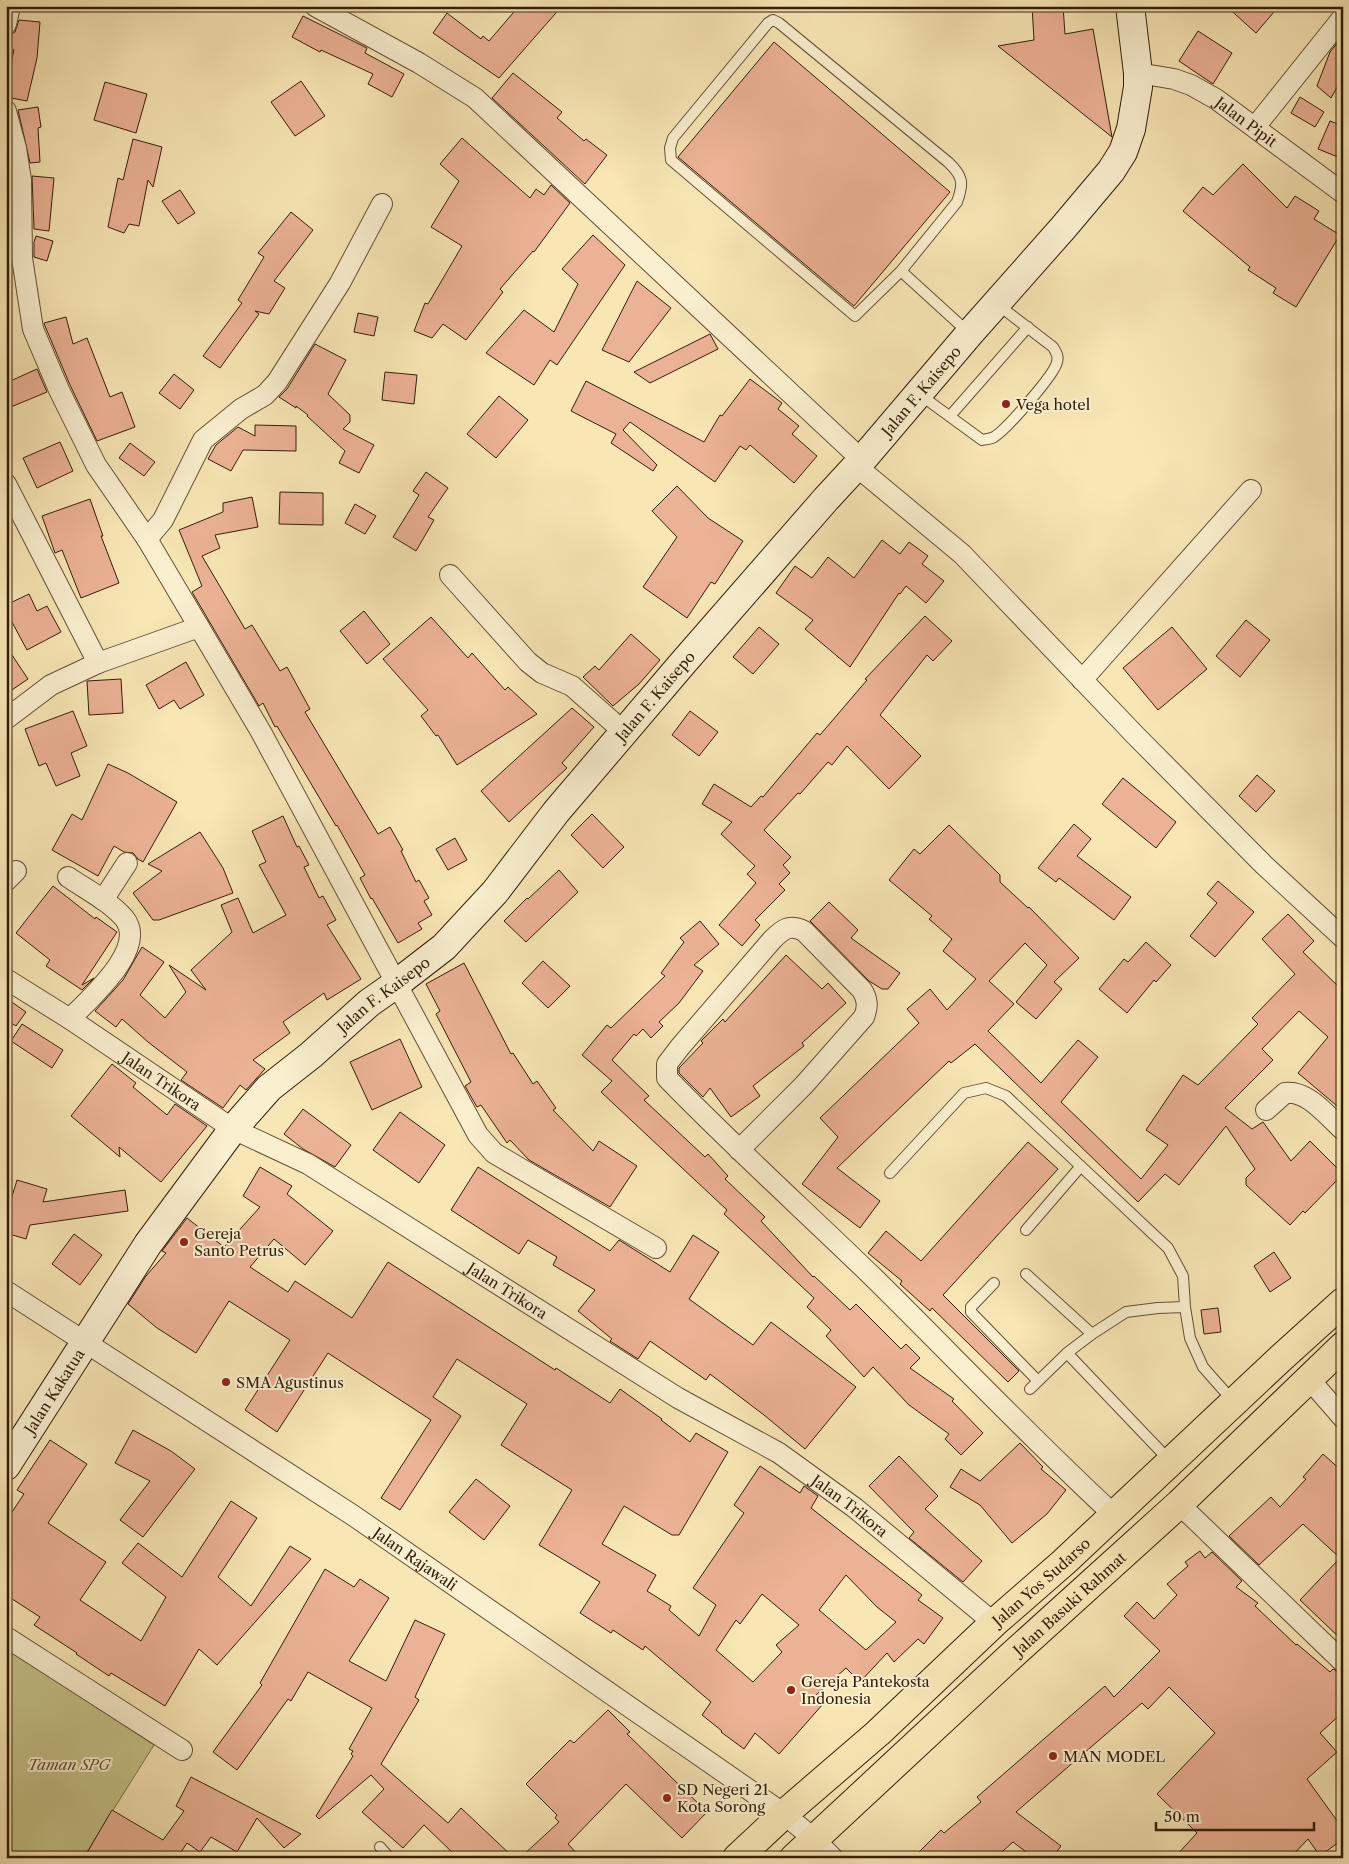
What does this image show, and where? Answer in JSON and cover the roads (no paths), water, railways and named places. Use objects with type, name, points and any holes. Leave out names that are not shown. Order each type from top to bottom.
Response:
[{"type":"highway","name":"Jalan Yos Sudarso","points":[[737,1858],[784,1814],[878,1733],[994,1623],[1064,1562],[1343,1302]]},
{"type":"highway","name":"Jalan Basuki Rahmat","points":[[794,1858],[824,1849],[1010,1657],[1179,1504],[1343,1346]]},
{"type":"highway","points":[[1234,1402],[1256,1428]]},
{"type":"street","points":[[6,24],[10,6]]},
{"type":"street","points":[[315,6],[419,63],[475,98],[859,463],[962,554],[1082,680],[1264,865],[1343,938]]},
{"type":"street","name":"Jalan F. Kaisepo","points":[[87,1342],[148,1244],[233,1129],[269,1088],[311,1055],[369,1003],[444,947],[495,892],[556,812],[624,732],[1111,171],[1123,152],[1131,129],[1138,73],[1130,6]]},
{"type":"street","points":[[1255,127],[1343,17]]},
{"type":"street","name":"Jalan Pipit","points":[[1138,73],[1174,79],[1191,85],[1216,98],[1343,193]]},
{"type":"street","points":[[6,111],[16,148],[21,180],[22,258],[33,329],[59,390],[96,465],[147,539],[261,732],[478,1135],[494,1153],[656,1248]]},
{"type":"street","points":[[147,539],[163,520],[202,440],[241,409],[265,395],[277,382],[340,283],[382,204]]},
{"type":"street","points":[[6,484],[98,663]]},
{"type":"street","points":[[1082,680],[1251,490]]},
{"type":"street","points":[[450,575],[528,662],[542,673],[572,686],[624,732]]},
{"type":"street","points":[[6,719],[51,685],[98,663],[198,627]]},
{"type":"street","points":[[103,900],[127,863]]},
{"type":"street","points":[[68,878],[103,900],[125,919],[130,931],[128,949],[107,980],[70,1019]]},
{"type":"street","points":[[739,1150],[804,1085],[864,1017],[867,1009],[866,998],[862,990],[804,931],[796,927],[784,930],[772,940],[680,1047],[667,1064],[667,1078],[739,1150],[874,1278],[1058,1463],[1114,1515]]},
{"type":"street","name":"Jalan Trikora","points":[[6,979],[70,1019],[233,1129],[308,1164],[678,1398],[779,1453],[855,1508],[994,1623]]},
{"type":"street","points":[[1266,1110],[1285,1093],[1299,1094],[1311,1101],[1343,1130]]},
{"type":"street","name":"Jalan Rajawali","points":[[6,1291],[354,1516],[784,1814],[824,1849]]},
{"type":"street","name":"Jalan Kakatua","points":[[6,1466],[87,1342]]},
{"type":"street","points":[[1309,1379],[1343,1418]]},
{"type":"street","points":[[1179,1504],[1343,1662]]},
{"type":"street","points":[[6,1636],[182,1750]]},
{"type":"lane","points":[[773,20],[957,170],[962,179],[962,190],[957,202],[901,271],[855,316],[671,160],[670,148],[673,138],[768,23],[773,20]]},
{"type":"lane","points":[[901,271],[970,333]]},
{"type":"lane","points":[[919,394],[982,440],[993,438],[1050,376],[1056,367],[1058,355],[1053,347],[996,303]]},
{"type":"lane","points":[[950,416],[1028,327]]},
{"type":"lane","points":[[890,1172],[964,1093],[986,1088],[1006,1096],[1168,1248],[1183,1276],[1190,1338],[1202,1367],[1234,1402]]},
{"type":"lane","points":[[1026,1230],[1082,1166]]},
{"type":"lane","points":[[1026,1274],[1092,1334]]},
{"type":"lane","points":[[994,1283],[971,1307],[971,1312],[1038,1381]]},
{"type":"lane","points":[[1030,1389],[1067,1353],[1126,1312],[1185,1307]]},
{"type":"lane","points":[[1067,1353],[1171,1462]]},
{"type":"lane","points":[[380,1847],[390,1858]]},
{"type":"place","name":"Vega hotel","points":[[1006,404]]},
{"type":"place","name":"Gereja Santo Petrus","points":[[184,1242]]},
{"type":"place","name":"SMA Agustinus","points":[[226,1382]]},
{"type":"place","name":"Gereja Pantekosta Indonesia","points":[[791,1690]]},
{"type":"place","name":"MAN MODEL","points":[[1053,1756]]},
{"type":"place","name":"SD Negeri 21 Kota Sorong","points":[[667,1798]]},
{"type":"park label","name":"Taman SPG","points":[[69,1764]]}]
